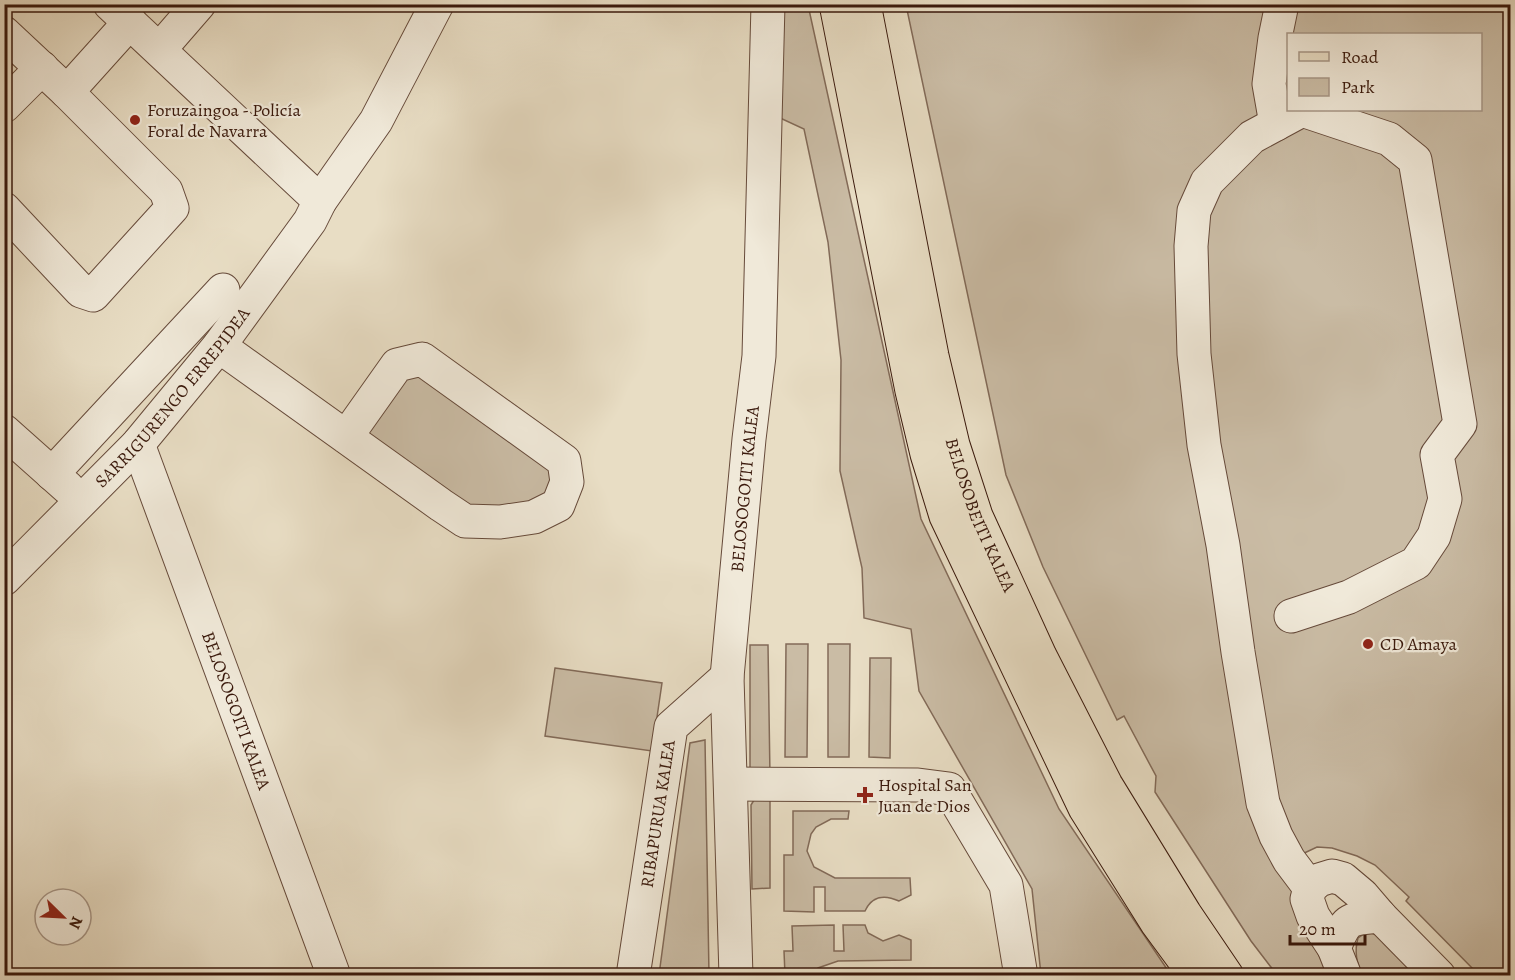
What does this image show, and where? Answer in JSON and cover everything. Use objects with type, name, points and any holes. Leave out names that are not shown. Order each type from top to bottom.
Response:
[{"type":"main road","name":"BELOSOBEITI KALEA","points":[[836,4],[912,391],[927,454],[946,516],[1085,808],[1157,922],[1196,975]]},
{"type":"main road","name":"BELOSOBEITI KALEA","points":[[864,4],[932,356],[953,445],[976,516],[1040,656],[1106,785],[1185,914],[1227,975]]},
{"type":"street","points":[[159,49],[199,4]]},
{"type":"street","name":"SARRIGURENGO ERREPIDEA","points":[[4,579],[138,444],[219,346],[310,221],[320,201],[376,121],[437,4]]},
{"type":"street","name":"BELOSOGOITI KALEA","points":[[736,975],[727,677],[759,356],[768,4]]},
{"type":"street","points":[[1276,124],[1269,84],[1282,4]]},
{"type":"street","points":[[67,92],[120,13],[320,201]]},
{"type":"street","points":[[4,33],[67,92],[165,191],[172,208],[93,295],[81,291],[4,209]]},
{"type":"street","points":[[4,106],[42,68]]},
{"type":"street","points":[[1300,111],[1252,137],[1208,182],[1194,211],[1191,246],[1194,354],[1204,445],[1223,545],[1263,803],[1276,836],[1289,860],[1310,888]]},
{"type":"street","points":[[1291,616],[1349,597],[1416,563],[1434,536],[1445,499],[1437,455],[1460,424],[1415,160],[1389,138],[1305,111]]},
{"type":"street","points":[[52,474],[223,290]]},
{"type":"street","points":[[219,346],[345,436],[465,520],[500,522],[534,517],[558,505],[567,482],[564,461],[422,359],[397,365],[345,436]]},
{"type":"street","points":[[4,431],[82,500]]},
{"type":"street","name":"BELOSOGOITI KALEA","points":[[138,444],[334,975]]},
{"type":"street","name":"RIBAPURUA KALEA","points":[[633,975],[671,727],[727,677]]},
{"type":"street","points":[[731,784],[918,785],[948,789],[1006,885],[1022,975]]},
{"type":"street","points":[[1339,962],[1313,916],[1307,899],[1310,888],[1319,880],[1332,876],[1343,879],[1362,895],[1439,975]]},
{"type":"street","points":[[1339,962],[1342,929],[1354,918],[1380,916]]},
{"type":"green space","points":[[768,5],[808,5],[921,519],[1059,809],[1171,975],[1041,975],[1032,889],[919,691],[911,629],[864,618],[862,568],[840,471],[841,360],[828,242],[804,129],[765,111]]},
{"type":"green space","points":[[906,5],[1510,5],[1510,975],[1479,975],[1406,901],[1409,897],[1375,865],[1332,848],[1317,847],[1298,856],[1332,975],[1277,975],[1251,941],[1155,792],[1156,776],[1124,716],[1117,720],[1043,567],[1006,475]]},
{"type":"green space","points":[[410,368],[542,457],[552,476],[542,502],[464,509],[365,440],[366,420]]},
{"type":"green space","points":[[786,644],[808,644],[807,757],[785,757]]},
{"type":"green space","points":[[828,644],[850,644],[849,757],[828,757]]},
{"type":"green space","points":[[750,645],[768,645],[770,777],[750,770]]},
{"type":"green space","points":[[870,658],[891,658],[890,758],[869,757]]},
{"type":"green space","points":[[555,668],[662,683],[652,751],[545,736]]},
{"type":"green space","points":[[705,740],[709,975],[659,975],[690,743]]},
{"type":"green space","points":[[770,793],[770,888],[752,889],[751,805],[757,795]]},
{"type":"green space","points":[[793,811],[849,811],[848,819],[831,819],[816,827],[811,834],[807,851],[814,867],[835,878],[910,878],[911,895],[899,901],[883,897],[875,899],[865,911],[825,911],[825,887],[814,887],[814,912],[784,911],[784,855],[793,855]]},
{"type":"green space","points":[[834,925],[834,951],[844,951],[843,925],[865,925],[868,933],[883,941],[899,935],[911,940],[911,960],[838,961],[818,968],[812,975],[785,975],[784,951],[793,951],[792,926]]},
{"type":"green space","points":[[1367,932],[1378,935],[1416,975],[1363,975],[1357,962],[1356,948],[1358,938]]},
{"type":"place","name":"Foruzaingoa - Policía Foral de Navarra","points":[[135,120]]},
{"type":"place","name":"CD Amaya","points":[[1368,644]]},
{"type":"place","name":"Hospital San Juan de Dios","points":[[865,795]]}]
